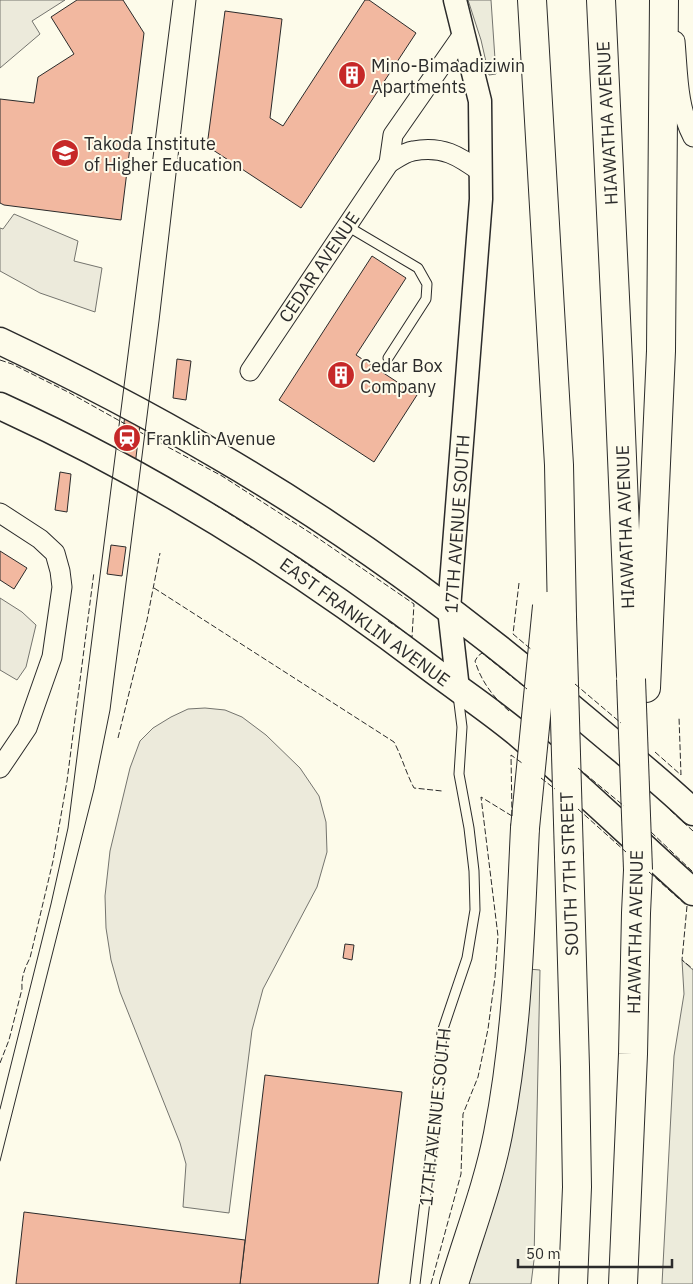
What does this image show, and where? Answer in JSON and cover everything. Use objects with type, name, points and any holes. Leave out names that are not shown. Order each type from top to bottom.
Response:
[{"type":"highway","name":"SOUTH 7TH STREET","points":[[532,0],[559,465],[554,611],[569,858],[577,1187],[573,1284]]},
{"type":"highway","name":"HIAWATHA AVENUE","points":[[601,0],[618,361],[638,684],[638,870],[633,1054]]},
{"type":"highway","points":[[638,684],[661,351],[664,0]]},
{"type":"highway","points":[[454,1284],[487,1179],[498,1136],[511,1061],[518,978],[525,828],[554,611]]},
{"type":"highway","points":[[623,1284],[633,1054]]},
{"type":"highway","points":[[633,1054],[642,1284]]},
{"type":"main road","points":[[0,341],[78,379],[217,454],[317,517],[419,586],[536,677],[693,812]]},
{"type":"main road","name":"EAST FRANKLIN AVENUE","points":[[0,406],[55,431],[148,480],[274,557],[360,616],[514,731],[693,892]]},
{"type":"street","name":"17TH AVENUE SOUTH","points":[[455,0],[480,101],[481,172],[481,198],[449,609],[458,689]]},
{"type":"street","points":[[672,0],[680,103],[686,124],[693,137]]},
{"type":"street","name":"CEDAR AVENUE","points":[[250,371],[389,163],[393,135],[464,33]]},
{"type":"street","name":"CEDAR AVENUE","points":[[389,163],[412,151],[442,150],[461,157],[481,172]]},
{"type":"street","points":[[0,513],[40,539],[55,553],[62,587],[52,657],[26,728],[0,768]]},
{"type":"lane","points":[[347,226],[418,268],[428,284],[426,299],[388,358]]},
{"type":"lane","name":"17TH AVENUE SOUTH","points":[[415,1284],[437,1102],[442,1032],[467,958],[475,910],[474,871],[469,828],[459,774],[462,727],[458,689]]},
{"type":"shaded area","points":[[0,0],[65,0],[32,21],[40,34],[0,68]]},
{"type":"shaded area","points":[[468,0],[491,0],[496,74],[489,75],[481,40]]},
{"type":"shaded area","points":[[14,214],[78,241],[74,261],[102,268],[95,312],[40,293],[0,271],[0,228],[3,229]]},
{"type":"shaded area","points":[[0,598],[22,612],[36,625],[26,667],[17,680],[0,670]]},
{"type":"shaded area","points":[[188,709],[225,710],[242,717],[266,735],[300,768],[319,796],[326,822],[327,852],[317,887],[263,989],[252,1030],[229,1213],[183,1207],[186,1164],[180,1143],[120,992],[111,960],[106,928],[105,896],[110,851],[130,768],[140,741],[153,728],[171,717]]},
{"type":"shaded area","points":[[682,960],[693,970],[693,1284],[662,1284],[674,1056],[684,994]]},
{"type":"shaded area","points":[[528,969],[540,970],[534,1260],[531,1284],[467,1284]]},
{"type":"building","name":"Takoda Institute of Higher Education","points":[[77,0],[123,0],[144,33],[121,220],[0,203],[0,99],[34,103],[38,77],[74,54],[51,17]]},
{"type":"building","name":"Mino-Bimaadiziwin Apartments","points":[[365,0],[369,0],[416,33],[301,208],[207,146],[225,11],[282,19],[270,118],[283,126]]},
{"type":"building","name":"Cedar Box Company","points":[[372,256],[406,278],[356,355],[417,395],[374,462],[279,400]]},
{"type":"building","points":[[177,359],[191,361],[186,400],[173,398]]},
{"type":"building","points":[[127,398],[143,399],[134,474],[118,472]]},
{"type":"building","points":[[60,472],[71,474],[67,512],[55,510]]},
{"type":"building","points":[[111,545],[126,547],[122,576],[107,574]]},
{"type":"building","points":[[0,551],[27,568],[14,589],[0,580]]},
{"type":"building","points":[[345,944],[354,945],[352,960],[343,958]]},
{"type":"building","points":[[265,1075],[402,1092],[378,1284],[240,1284]]},
{"type":"building","points":[[24,1212],[245,1240],[240,1284],[16,1284]]},
{"type":"tram line","points":[[0,1109],[68,828],[173,0]]},
{"type":"tram line","points":[[0,1161],[94,789],[110,710],[159,321],[196,0]]},
{"type":"fence","points":[[0,360],[68,392],[127,425]]},
{"type":"fence","points":[[138,431],[222,476],[312,534],[414,604],[412,637],[388,621]]},
{"type":"fence","points":[[214,504],[252,528]]},
{"type":"fence","points":[[118,738],[147,620],[160,553]]},
{"type":"fence","points":[[294,555],[329,579]]},
{"type":"fence","points":[[0,1063],[9,1040],[53,861],[67,781],[94,572]]},
{"type":"fence","points":[[519,583],[513,634],[532,650]]},
{"type":"fence","points":[[154,588],[394,742],[414,788],[442,791]]},
{"type":"fence","points":[[509,711],[484,682],[475,661],[478,656],[482,653],[527,689]]},
{"type":"fence","points":[[575,684],[621,723]]},
{"type":"fence","points":[[655,752],[681,775],[679,717]]},
{"type":"fence","points":[[512,816],[511,755],[522,763]]},
{"type":"fence","points":[[578,768],[624,806]]},
{"type":"fence","points":[[541,778],[555,789]]},
{"type":"fence","points":[[431,1284],[461,1174],[463,1114],[478,1077],[488,1029],[495,977],[498,936],[481,797],[512,816]]},
{"type":"fence","points":[[578,809],[626,852]]},
{"type":"fence","points":[[670,810],[693,831]]},
{"type":"fence","points":[[651,832],[693,872]]},
{"type":"fence","points":[[649,872],[687,906],[682,960],[693,969]]},
{"type":"place","name":"Mino-Bimaadiziwin Apartments","points":[[352,75]]},
{"type":"place","name":"Takoda Institute of Higher Education","points":[[65,153]]},
{"type":"place","name":"Cedar Box Company","points":[[341,375]]},
{"type":"place","name":"Franklin Avenue","points":[[127,438]]}]
